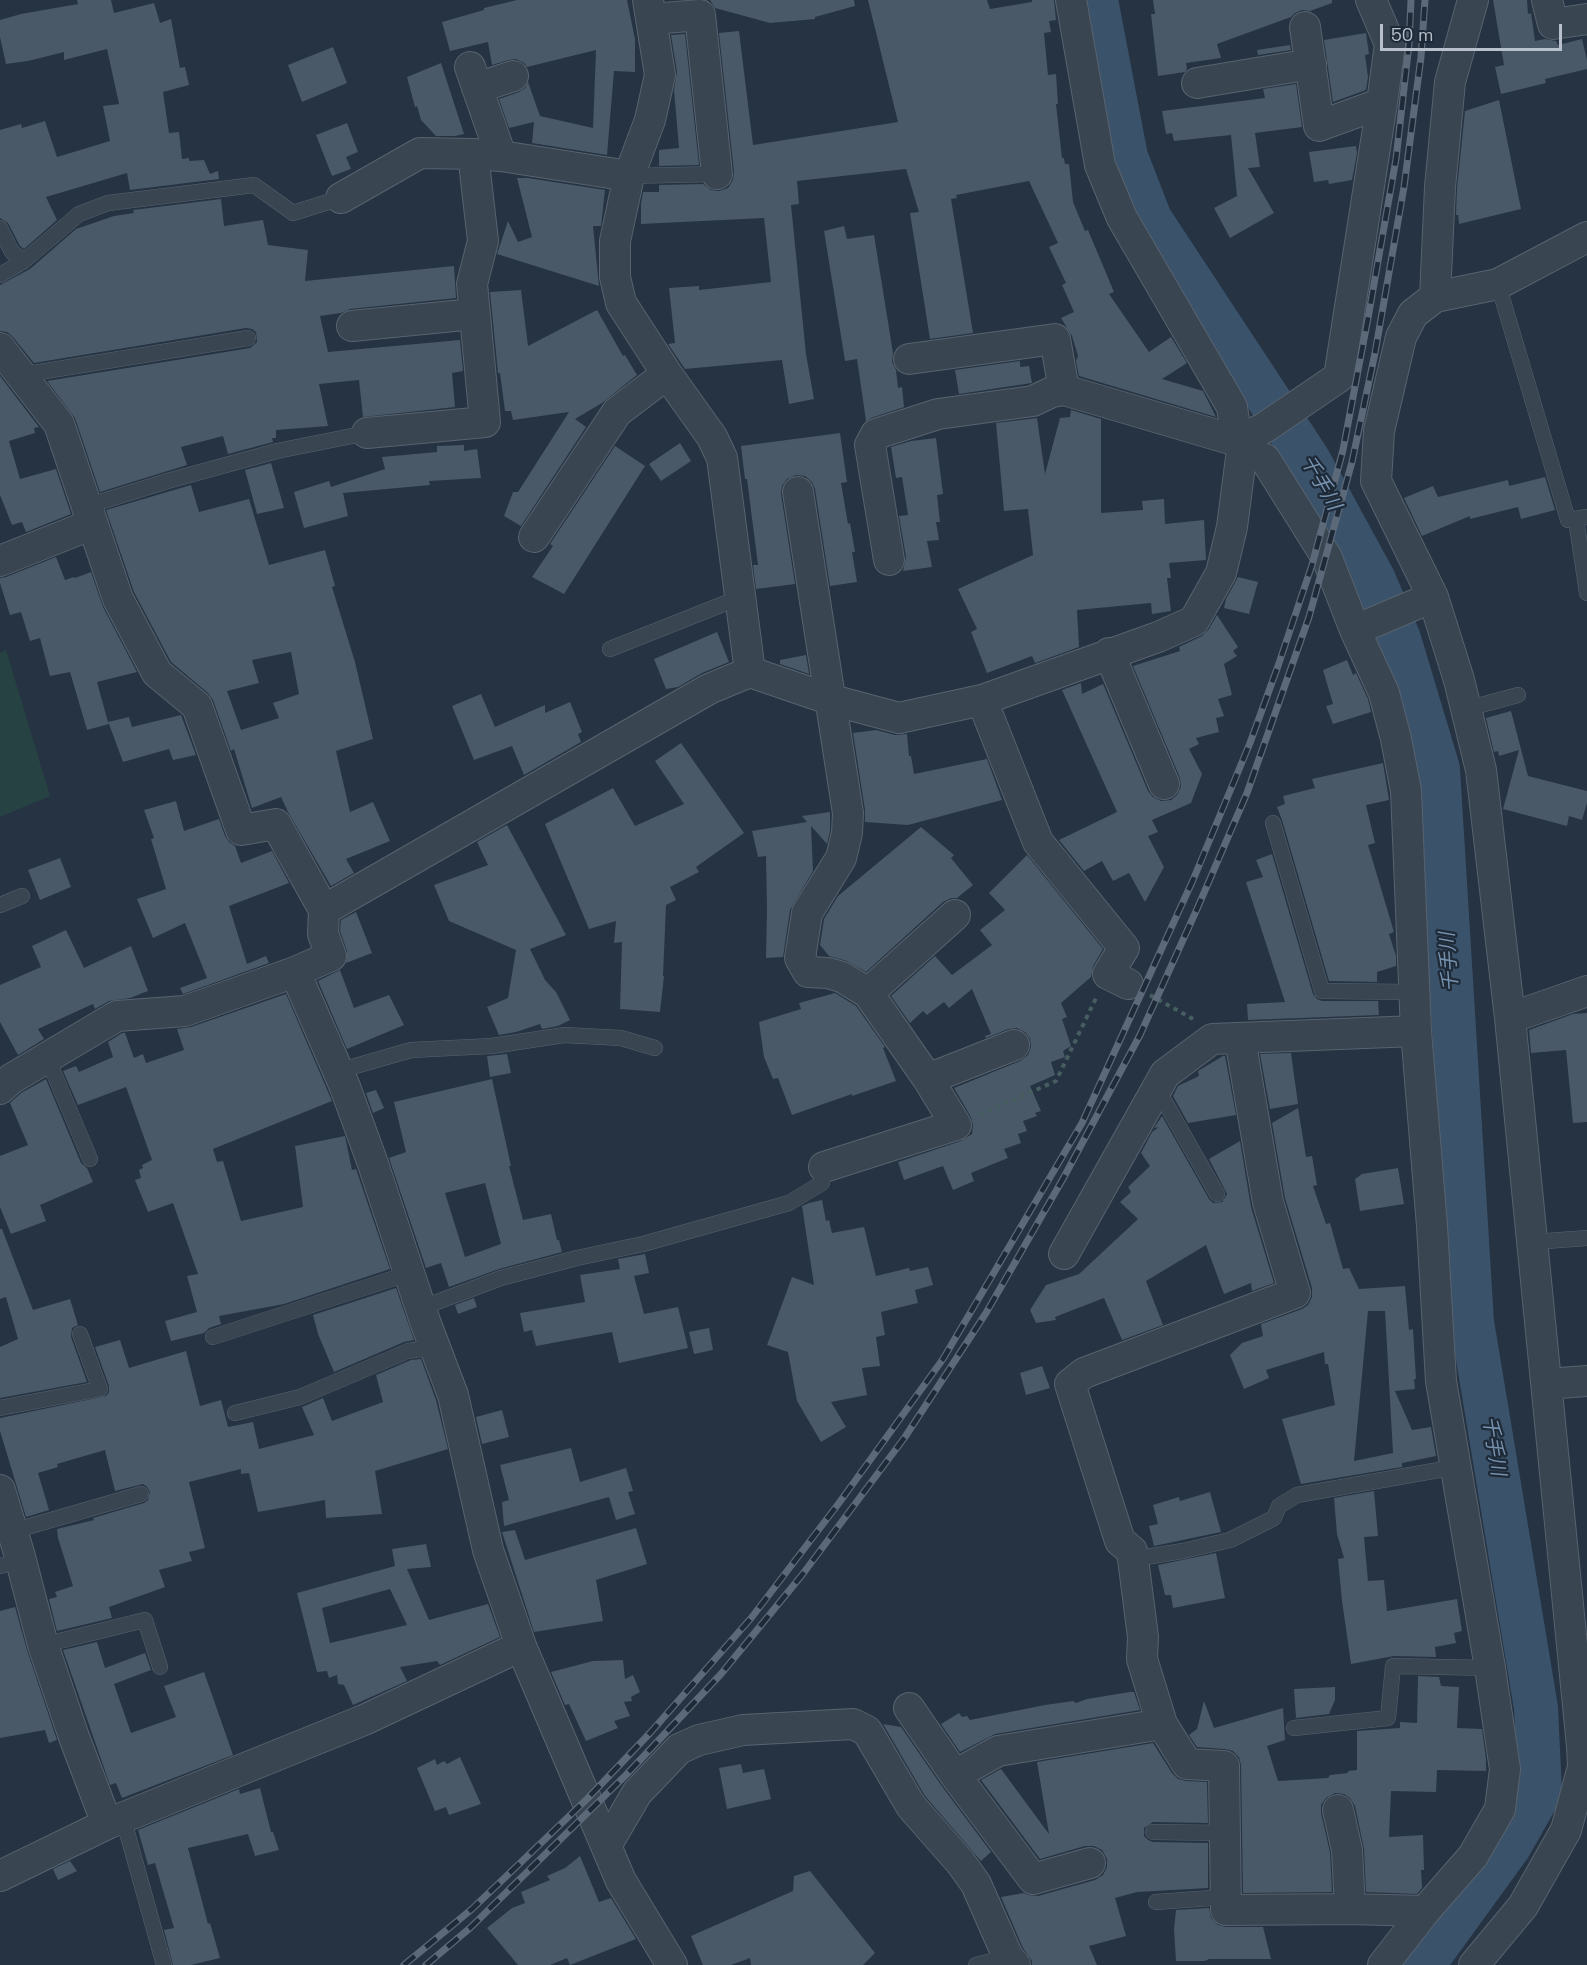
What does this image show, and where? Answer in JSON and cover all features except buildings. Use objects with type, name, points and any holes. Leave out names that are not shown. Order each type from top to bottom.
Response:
[{"type":"street","points":[[324,910],[709,689],[750,672],[832,700],[899,718],[982,700],[1158,637],[1194,621],[1221,573],[1232,527],[1240,446],[1232,407],[1122,218],[1100,165],[1071,0]]},
{"type":"street","points":[[1240,446],[1339,377],[1390,44],[1371,0]]},
{"type":"street","points":[[1436,297],[1440,187],[1450,82],[1473,0]]},
{"type":"street","points":[[1547,0],[1553,24],[1587,19]]},
{"type":"street","points":[[717,174],[700,15],[650,9],[660,75],[650,120],[629,176],[615,241],[615,277],[621,303],[667,374],[712,437],[722,458],[750,672]]},
{"type":"street","points":[[1305,27],[1319,126],[1382,103]]},
{"type":"street","points":[[1197,82],[1311,64]]},
{"type":"street","points":[[367,434],[484,422],[472,284],[483,241],[487,155],[474,77],[513,76]]},
{"type":"street","points":[[341,198],[420,153],[487,155],[629,176]]},
{"type":"street","points":[[1474,1965],[1523,1906],[1566,1830],[1583,1767],[1585,1746],[1578,1592],[1548,1384],[1510,1017],[1481,770],[1459,680],[1376,481],[1379,431],[1401,337],[1413,314],[1436,297],[1498,284],[1587,237]]},
{"type":"street","points":[[352,326],[474,314]]},
{"type":"street","points":[[909,359],[1055,339],[1064,390]]},
{"type":"street","points":[[0,348],[59,424],[118,599],[157,673],[196,706],[241,830],[276,825],[324,910],[323,934],[331,956],[295,972],[185,1011],[117,1016],[11,1079],[0,1089]]},
{"type":"street","points":[[534,537],[617,412],[667,374]]},
{"type":"street","points":[[889,560],[870,445],[876,434],[938,414],[1034,401],[1052,392],[1064,390],[1240,446],[1265,459],[1327,558],[1360,628],[1384,693],[1406,791],[1416,1031],[1432,1226],[1441,1381],[1505,1769],[1500,1809],[1473,1856],[1425,1911],[1383,1965]]},
{"type":"street","points":[[798,492],[848,813],[847,833],[841,858],[807,913],[800,958],[808,972],[828,973],[842,977],[868,993],[928,1079],[956,1125],[824,1167]]},
{"type":"street","points":[[0,561],[90,515]]},
{"type":"street","points":[[1360,628],[1425,599]]},
{"type":"street","points":[[1109,654],[1164,783]]},
{"type":"street","points":[[982,700],[1038,842],[1124,948],[1118,979]]},
{"type":"street","points":[[868,993],[955,915]]},
{"type":"street","points":[[295,972],[338,1071],[372,1161],[453,1395],[488,1550],[521,1646],[621,1881],[672,1965]]},
{"type":"street","points":[[1510,1017],[1587,991]]},
{"type":"street","points":[[1064,1254],[1165,1074],[1226,1039],[1416,1031]]},
{"type":"street","points":[[1226,1039],[1268,1202],[1295,1293],[1084,1373],[1070,1384],[1120,1541],[1132,1551],[1143,1637],[1142,1659],[1162,1724],[1187,1764],[1224,1766],[1226,1910],[1425,1911]]},
{"type":"street","points":[[928,1079],[1014,1045]]},
{"type":"street","points":[[1548,1384],[1587,1381]]},
{"type":"street","points":[[0,1490],[13,1531],[10,1563],[43,1645],[74,1737],[115,1821]]},
{"type":"street","points":[[0,1876],[115,1821],[364,1720],[521,1646]]},
{"type":"street","points":[[909,1708],[955,1775],[1034,1879],[1090,1863]]},
{"type":"street","points":[[606,1846],[637,1793],[679,1749],[699,1740],[743,1730],[853,1724],[867,1731],[911,1806],[961,1863],[976,1884],[1012,1961]]},
{"type":"street","points":[[955,1775],[998,1751],[1162,1724]]},
{"type":"street","points":[[1338,1810],[1347,1850],[1350,1909]]},
{"type":"lane","points":[[629,176],[717,174]]},
{"type":"lane","points":[[0,275],[24,261],[78,214],[108,203],[254,185],[293,213],[341,198]]},
{"type":"lane","points":[[0,228],[12,252],[24,261]]},
{"type":"lane","points":[[1498,284],[1568,520],[1582,518],[1587,593]]},
{"type":"lane","points":[[21,375],[248,338]]},
{"type":"lane","points":[[90,515],[171,480],[277,451],[367,434]]},
{"type":"lane","points":[[610,649],[741,597]]},
{"type":"lane","points":[[1466,709],[1518,695]]},
{"type":"lane","points":[[1272,823],[1322,991],[1414,992]]},
{"type":"lane","points":[[0,905],[22,896]]},
{"type":"lane","points":[[338,1071],[411,1050],[492,1046],[564,1035],[621,1038],[655,1048]]},
{"type":"lane","points":[[47,1058],[90,1159]]},
{"type":"lane","points":[[1158,1088],[1217,1194]]},
{"type":"lane","points":[[421,1308],[501,1278],[643,1244],[789,1203],[822,1183],[824,1167]]},
{"type":"lane","points":[[1533,1242],[1587,1238]]},
{"type":"lane","points":[[213,1337],[410,1273]]},
{"type":"lane","points":[[0,1408],[100,1389],[80,1334]]},
{"type":"lane","points":[[235,1413],[300,1397],[408,1351],[435,1347]]},
{"type":"lane","points":[[1133,1559],[1183,1551],[1230,1539],[1274,1518],[1279,1506],[1297,1495],[1456,1467]]},
{"type":"lane","points":[[13,1531],[141,1494]]},
{"type":"lane","points":[[43,1645],[145,1620],[160,1667]]},
{"type":"lane","points":[[1294,1728],[1388,1718],[1393,1666],[1490,1668]]},
{"type":"lane","points":[[115,1821],[164,1965]]},
{"type":"lane","points":[[1153,1832],[1225,1833]]},
{"type":"lane","points":[[1156,1902],[1226,1897]]},
{"type":"lane","points":[[976,1965],[1012,1961]]},
{"type":"path","points":[[956,1125],[1056,1081],[1118,979],[1190,1016],[1226,1039]]},
{"type":"green space","points":[[6,650],[50,796],[0,817],[0,653]]},
{"type":"waterway","name":"千手川","points":[[1096,0],[1126,157],[1150,219],[1308,459],[1374,580],[1399,639],[1438,769],[1472,1322],[1536,1708],[1540,1792],[1510,1845],[1423,1965]]},
{"type":"railway","points":[[404,1965],[472,1909],[587,1799],[650,1733],[752,1617],[839,1503],[943,1359],[1082,1123],[1193,880],[1250,743],[1312,565],[1343,450],[1396,159],[1409,44],[1411,0]]},
{"type":"railway","points":[[426,1965],[470,1928],[626,1775],[721,1674],[802,1575],[905,1437],[986,1313],[1064,1177],[1140,1035],[1247,793],[1309,617],[1352,462],[1375,353],[1404,187],[1421,57],[1425,0]]}]
